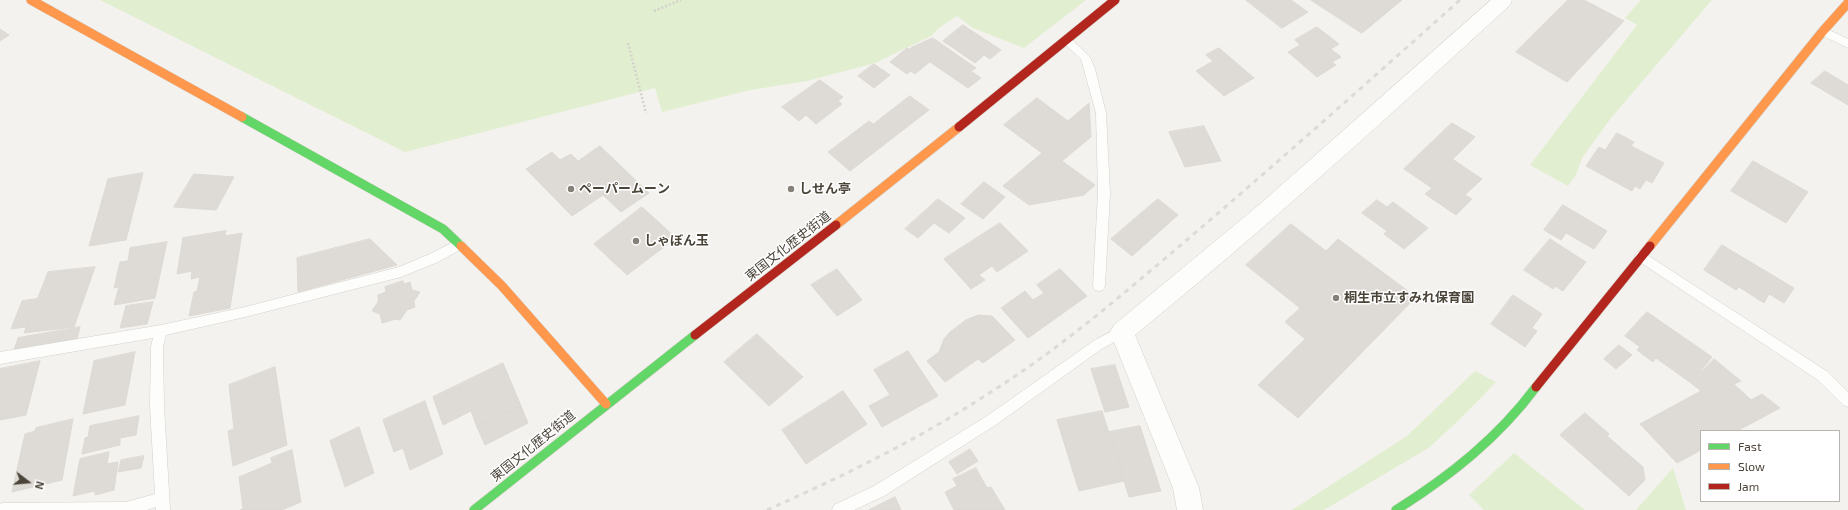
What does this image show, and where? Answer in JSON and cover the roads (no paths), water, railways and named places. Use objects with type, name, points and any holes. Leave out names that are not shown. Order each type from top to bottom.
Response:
[{"type":"main road","points":[[32,0],[412,210],[443,229],[502,286],[606,404]]},
{"type":"main road","name":"東国文化歴史街道","points":[[474,510],[606,404],[874,196],[1115,0]]},
{"type":"main road","points":[[1396,510],[1446,477],[1484,447],[1508,422],[1823,31],[1848,3]]},
{"type":"street","points":[[1190,510],[1186,488],[1122,332],[1253,223],[1503,0]]},
{"type":"lane","points":[[1823,31],[1848,44]]},
{"type":"lane","points":[[1065,40],[1085,57],[1090,69],[1101,113],[1104,149],[1104,193],[1099,286]]},
{"type":"lane","points":[[0,358],[161,331],[401,272],[434,258],[459,244]]},
{"type":"lane","points":[[1641,256],[1824,376],[1848,401]]},
{"type":"lane","points":[[2,510],[126,509],[163,504],[157,406],[157,347],[161,331]]},
{"type":"lane","points":[[839,510],[879,491],[992,420],[1099,344],[1122,332]]},
{"type":"railway","points":[[767,510],[885,454],[970,406],[1045,355],[1115,300],[1217,214],[1460,0]]},
{"type":"place","name":"ペーパームーン","points":[[571,189]]},
{"type":"place","name":"しせん亭","points":[[791,189]]},
{"type":"place","name":"しゃぼん玉","points":[[636,241]]},
{"type":"place","name":"桐生市立すみれ保育園","points":[[1336,298]]}]
